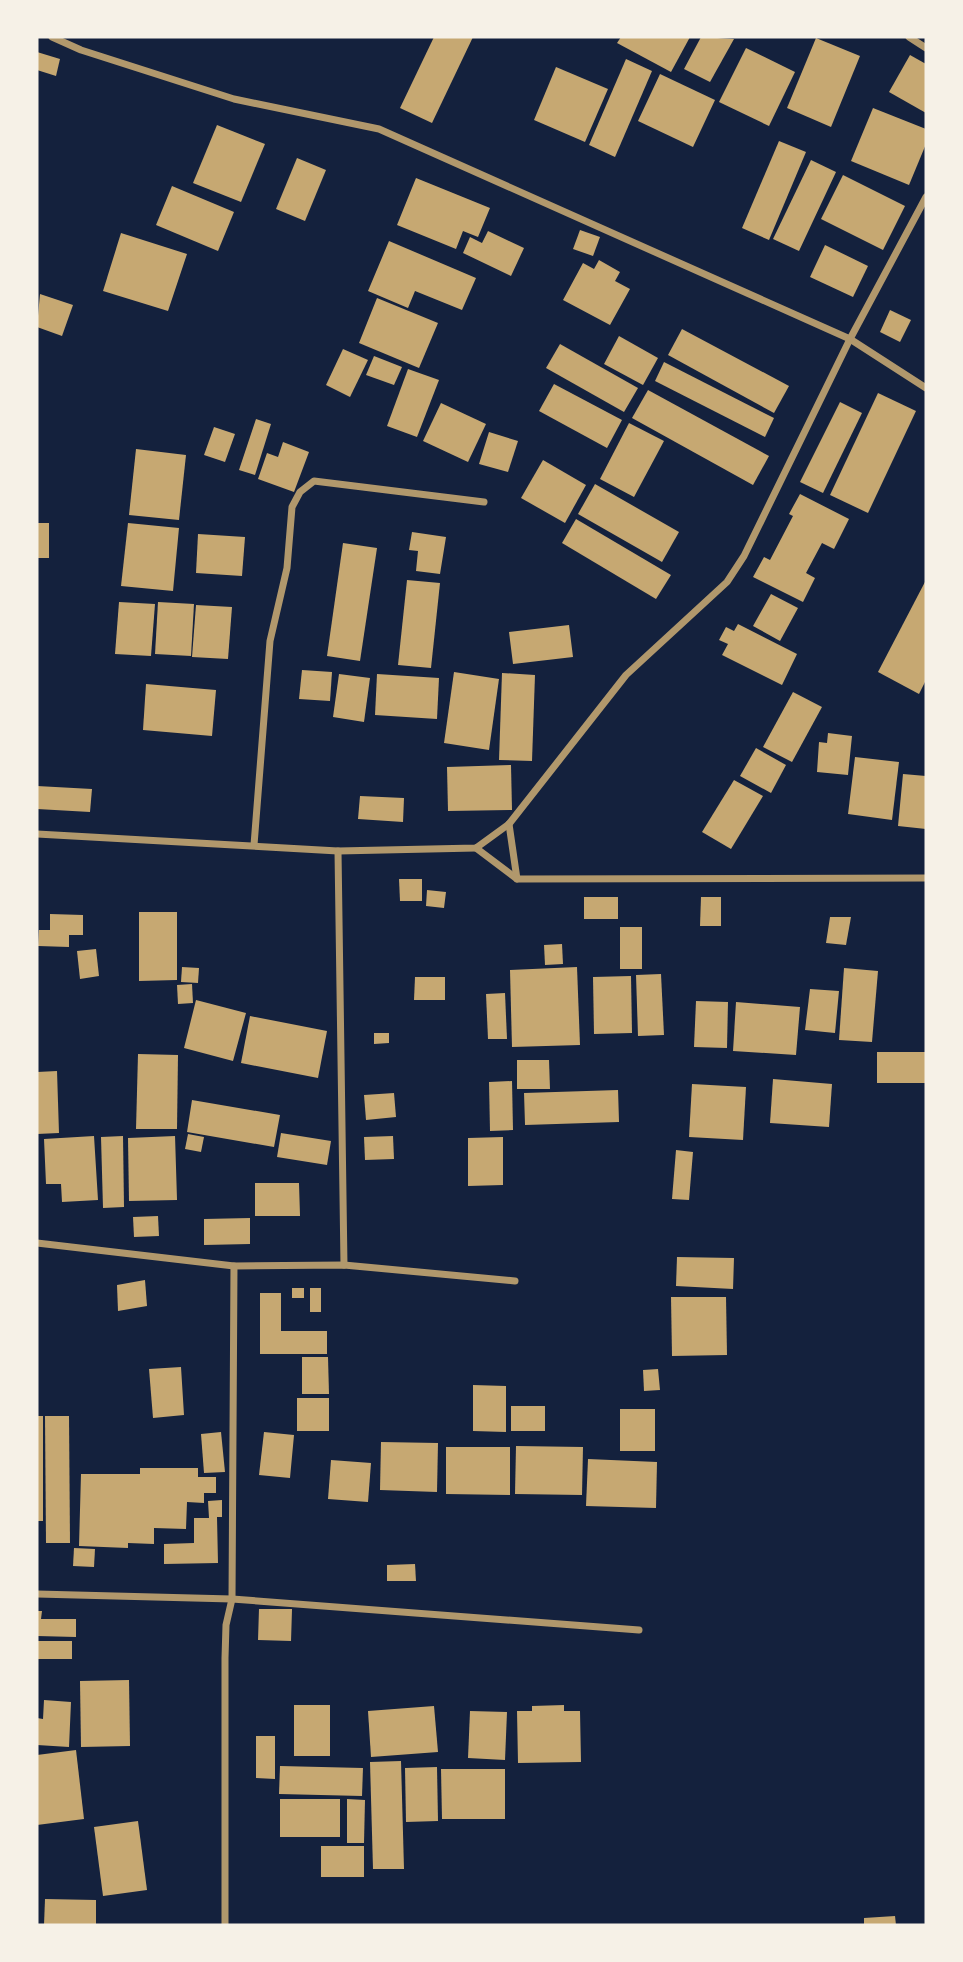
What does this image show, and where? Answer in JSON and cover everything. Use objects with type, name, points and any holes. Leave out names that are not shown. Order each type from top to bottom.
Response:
[{"type":"street","points":[[52,37],[80,50],[234,99],[379,129],[850,339],[926,388]]},
{"type":"street","points":[[909,37],[926,48]]},
{"type":"street","points":[[37,834],[338,851],[476,848],[509,824],[626,675],[727,582],[744,556],[850,339],[926,197]]},
{"type":"street","points":[[254,845],[270,641],[287,568],[292,507],[300,492],[314,481],[484,502]]},
{"type":"street","points":[[509,824],[517,879]]},
{"type":"street","points":[[476,848],[517,879],[926,878]]},
{"type":"street","points":[[338,851],[344,1265]]},
{"type":"street","points":[[37,1243],[234,1266],[344,1265],[515,1281]]},
{"type":"street","points":[[225,1925],[225,1658],[226,1625],[232,1600],[234,1266]]},
{"type":"street","points":[[37,1594],[232,1600],[639,1630]]},
{"type":"building","points":[[434,37],[473,37],[432,123],[400,108]]},
{"type":"building","points":[[621,37],[690,37],[671,72],[617,43]]},
{"type":"building","points":[[701,37],[734,39],[710,82],[684,69]]},
{"type":"building","points":[[816,38],[860,56],[831,127],[787,108]]},
{"type":"building","points":[[746,48],[795,72],[769,126],[719,102]]},
{"type":"building","points":[[37,52],[60,59],[56,76],[37,70]]},
{"type":"building","points":[[910,55],[926,64],[926,113],[889,92]]},
{"type":"building","points":[[626,59],[652,71],[615,157],[589,145]]},
{"type":"building","points":[[556,67],[608,89],[585,142],[534,120]]},
{"type":"building","points":[[660,74],[715,100],[693,147],[638,121]]},
{"type":"building","points":[[873,108],[926,129],[926,144],[909,185],[851,161]]},
{"type":"building","points":[[217,125],[265,144],[241,202],[193,183]]},
{"type":"building","points":[[779,141],[806,152],[769,240],[742,228]]},
{"type":"building","points":[[297,158],[326,170],[305,221],[276,209]]},
{"type":"building","points":[[811,160],[836,172],[799,251],[773,239]]},
{"type":"building","points":[[843,175],[905,206],[883,250],[821,219]]},
{"type":"building","points":[[416,178],[490,208],[478,237],[463,231],[456,249],[397,225]]},
{"type":"building","points":[[172,186],[234,212],[218,251],[156,225]]},
{"type":"building","points":[[580,230],[600,237],[593,256],[573,249]]},
{"type":"building","points":[[488,231],[524,248],[511,276],[463,253],[470,237],[482,243]]},
{"type":"building","points":[[121,233],[187,254],[168,311],[103,291]]},
{"type":"building","points":[[389,241],[476,278],[462,310],[415,291],[408,308],[368,291]]},
{"type":"building","points":[[825,245],[868,266],[853,297],[810,277]]},
{"type":"building","points":[[599,260],[620,272],[615,281],[630,289],[610,325],[563,300],[583,263],[594,269]]},
{"type":"building","points":[[40,294],[73,305],[62,336],[37,327]]},
{"type":"building","points":[[377,298],[438,323],[419,368],[359,343]]},
{"type":"building","points":[[890,310],[911,320],[900,342],[880,332]]},
{"type":"building","points":[[682,329],[789,386],[774,413],[668,355]]},
{"type":"building","points":[[619,336],[658,358],[643,385],[604,364]]},
{"type":"building","points":[[560,344],[638,388],[624,412],[546,368]]},
{"type":"building","points":[[343,349],[368,360],[350,397],[326,385]]},
{"type":"building","points":[[374,356],[402,367],[394,385],[366,375]]},
{"type":"building","points":[[664,362],[774,418],[765,437],[655,381]]},
{"type":"building","points":[[408,369],[439,380],[417,437],[387,426]]},
{"type":"building","points":[[554,384],[622,420],[607,448],[539,411]]},
{"type":"building","points":[[648,390],[769,456],[753,485],[632,418]]},
{"type":"building","points":[[878,393],[916,411],[868,513],[830,495]]},
{"type":"building","points":[[840,402],[862,413],[823,493],[800,482]]},
{"type":"building","points":[[441,403],[486,424],[468,462],[423,441]]},
{"type":"building","points":[[256,419],[271,424],[255,475],[239,470]]},
{"type":"building","points":[[629,423],[664,441],[634,497],[600,479]]},
{"type":"building","points":[[214,427],[235,434],[225,462],[204,455]]},
{"type":"building","points":[[489,432],[518,441],[508,472],[479,464]]},
{"type":"building","points":[[283,442],[309,452],[294,492],[258,479],[267,453],[278,457]]},
{"type":"building","points":[[136,449],[186,455],[179,520],[129,515]]},
{"type":"building","points":[[543,460],[586,485],[565,523],[521,498]]},
{"type":"building","points":[[595,484],[679,532],[662,562],[578,514]]},
{"type":"building","points":[[800,494],[849,519],[834,549],[822,543],[806,573],[815,578],[803,602],[753,577],[764,557],[770,560],[793,516],[789,514]]},
{"type":"building","points":[[576,519],[671,575],[656,599],[562,543]]},
{"type":"building","points":[[37,523],[49,523],[49,558],[37,558]]},
{"type":"building","points":[[128,523],[179,528],[173,591],[121,586]]},
{"type":"building","points":[[412,532],[446,537],[440,574],[416,571],[418,551],[409,550]]},
{"type":"building","points":[[198,534],[245,537],[242,576],[196,573]]},
{"type":"building","points":[[343,543],[377,548],[360,661],[327,656]]},
{"type":"building","points":[[407,580],[440,583],[431,668],[398,665]]},
{"type":"building","points":[[926,580],[926,680],[919,694],[878,672]]},
{"type":"building","points":[[771,594],[798,608],[780,641],[753,626]]},
{"type":"building","points":[[119,602],[155,604],[151,656],[115,654]]},
{"type":"building","points":[[158,602],[194,604],[191,656],[155,654]]},
{"type":"building","points":[[196,605],[232,607],[228,659],[192,657]]},
{"type":"building","points":[[738,624],[797,654],[782,685],[722,655],[728,644],[719,640],[726,627],[734,631]]},
{"type":"building","points":[[569,625],[573,657],[513,664],[509,632]]},
{"type":"building","points":[[302,670],[332,672],[330,701],[299,699]]},
{"type":"building","points":[[454,672],[499,679],[489,750],[444,743]]},
{"type":"building","points":[[502,673],[535,675],[532,761],[499,760]]},
{"type":"building","points":[[339,674],[370,678],[364,722],[333,717]]},
{"type":"building","points":[[377,674],[439,678],[437,719],[375,715]]},
{"type":"building","points":[[146,684],[216,690],[212,736],[143,730]]},
{"type":"building","points":[[793,692],[822,707],[792,762],[763,747]]},
{"type":"building","points":[[828,733],[852,736],[848,775],[817,772],[819,742],[827,743]]},
{"type":"building","points":[[756,748],[786,765],[771,793],[740,776]]},
{"type":"building","points":[[855,757],[899,762],[892,820],[848,814]]},
{"type":"building","points":[[511,765],[512,810],[448,811],[447,767]]},
{"type":"building","points":[[903,774],[926,776],[926,829],[898,826]]},
{"type":"building","points":[[734,780],[763,796],[731,849],[702,832]]},
{"type":"building","points":[[37,786],[92,789],[90,812],[37,809]]},
{"type":"building","points":[[360,796],[404,798],[403,822],[358,819]]},
{"type":"building","points":[[399,879],[422,879],[422,901],[400,901]]},
{"type":"building","points":[[427,890],[446,892],[444,908],[426,906]]},
{"type":"building","points":[[584,897],[618,897],[618,919],[584,919]]},
{"type":"building","points":[[701,897],[721,897],[721,926],[700,926]]},
{"type":"building","points":[[139,912],[177,912],[177,980],[139,981]]},
{"type":"building","points":[[50,914],[83,915],[83,935],[69,935],[69,947],[38,946],[39,930],[50,930]]},
{"type":"building","points":[[830,917],[851,917],[846,945],[826,943]]},
{"type":"building","points":[[620,927],[642,927],[642,969],[620,969]]},
{"type":"building","points":[[562,944],[563,964],[545,965],[544,945]]},
{"type":"building","points":[[96,949],[99,976],[80,979],[77,951]]},
{"type":"building","points":[[182,967],[199,968],[198,983],[181,982]]},
{"type":"building","points":[[577,967],[580,1045],[512,1047],[510,970]]},
{"type":"building","points":[[844,968],[878,971],[872,1042],[839,1040]]},
{"type":"building","points":[[661,974],[664,1035],[638,1036],[636,975]]},
{"type":"building","points":[[631,976],[632,1033],[594,1034],[593,977]]},
{"type":"building","points":[[415,977],[445,977],[445,1000],[414,1000]]},
{"type":"building","points":[[192,984],[193,1003],[178,1004],[177,985]]},
{"type":"building","points":[[810,989],[839,991],[835,1033],[805,1030]]},
{"type":"building","points":[[505,993],[507,1039],[488,1039],[486,994]]},
{"type":"building","points":[[196,1000],[246,1013],[233,1061],[184,1048]]},
{"type":"building","points":[[696,1001],[728,1002],[727,1048],[694,1047]]},
{"type":"building","points":[[736,1002],[800,1007],[796,1055],[733,1051]]},
{"type":"building","points":[[250,1016],[327,1031],[318,1078],[241,1063]]},
{"type":"building","points":[[374,1033],[389,1033],[389,1043],[374,1044]]},
{"type":"building","points":[[877,1052],[926,1052],[926,1083],[877,1083]]},
{"type":"building","points":[[138,1054],[178,1055],[177,1129],[136,1129]]},
{"type":"building","points":[[517,1060],[549,1060],[550,1089],[517,1089]]},
{"type":"building","points":[[57,1071],[59,1133],[37,1134],[37,1072]]},
{"type":"building","points":[[773,1079],[832,1084],[829,1127],[770,1123]]},
{"type":"building","points":[[512,1081],[513,1130],[490,1131],[489,1082]]},
{"type":"building","points":[[692,1084],[746,1087],[743,1140],[689,1137]]},
{"type":"building","points":[[618,1090],[619,1122],[525,1125],[524,1093]]},
{"type":"building","points":[[394,1093],[396,1117],[366,1120],[364,1095]]},
{"type":"building","points":[[192,1100],[280,1115],[274,1147],[187,1132]]},
{"type":"building","points":[[281,1133],[331,1141],[327,1165],[277,1157]]},
{"type":"building","points":[[188,1134],[204,1137],[201,1152],[185,1149]]},
{"type":"building","points":[[94,1136],[98,1200],[62,1202],[61,1184],[46,1184],[44,1139]]},
{"type":"building","points":[[123,1136],[124,1207],[103,1208],[101,1137]]},
{"type":"building","points":[[175,1136],[177,1200],[129,1201],[128,1138]]},
{"type":"building","points":[[393,1136],[394,1159],[365,1160],[364,1137]]},
{"type":"building","points":[[503,1137],[503,1185],[468,1186],[468,1138]]},
{"type":"building","points":[[676,1150],[693,1152],[689,1200],[672,1199]]},
{"type":"building","points":[[255,1183],[299,1183],[300,1216],[255,1216]]},
{"type":"building","points":[[158,1216],[159,1236],[134,1237],[133,1217]]},
{"type":"building","points":[[250,1218],[250,1244],[204,1245],[204,1219]]},
{"type":"building","points":[[677,1257],[734,1258],[733,1289],[676,1286]]},
{"type":"building","points":[[145,1280],[147,1306],[118,1311],[117,1285]]},
{"type":"building","points":[[292,1288],[304,1288],[304,1298],[292,1298]]},
{"type":"building","points":[[310,1288],[321,1288],[321,1312],[310,1312]]},
{"type":"building","points":[[260,1293],[281,1293],[281,1331],[327,1331],[327,1354],[260,1354]]},
{"type":"building","points":[[671,1297],[726,1297],[727,1355],[672,1356]]},
{"type":"building","points":[[302,1357],[328,1357],[329,1394],[302,1394]]},
{"type":"building","points":[[181,1367],[184,1415],[153,1418],[149,1369]]},
{"type":"building","points":[[658,1369],[660,1390],[644,1391],[643,1370]]},
{"type":"building","points":[[473,1385],[506,1386],[506,1432],[473,1431]]},
{"type":"building","points":[[297,1398],[329,1398],[329,1431],[297,1431]]},
{"type":"building","points":[[511,1406],[545,1406],[545,1431],[511,1431]]},
{"type":"building","points":[[620,1409],[655,1409],[655,1451],[620,1451]]},
{"type":"building","points":[[37,1416],[43,1416],[43,1521],[37,1521]]},
{"type":"building","points":[[45,1416],[69,1416],[70,1543],[46,1543]]},
{"type":"building","points":[[221,1432],[225,1472],[204,1473],[201,1434]]},
{"type":"building","points":[[264,1432],[294,1435],[290,1478],[259,1475]]},
{"type":"building","points":[[381,1442],[438,1443],[437,1492],[380,1490]]},
{"type":"building","points":[[516,1446],[583,1447],[582,1495],[515,1494]]},
{"type":"building","points":[[446,1447],[510,1447],[510,1495],[446,1494]]},
{"type":"building","points":[[588,1459],[657,1462],[656,1508],[586,1506]]},
{"type":"building","points":[[331,1460],[371,1463],[368,1502],[328,1499]]},
{"type":"building","points":[[140,1468],[198,1468],[198,1477],[216,1477],[216,1493],[204,1493],[204,1503],[187,1502],[186,1529],[154,1528],[154,1544],[128,1543],[128,1548],[79,1546],[81,1474],[140,1474]]},
{"type":"building","points":[[222,1500],[222,1517],[217,1517],[218,1563],[164,1564],[164,1544],[194,1543],[194,1518],[209,1518],[208,1501]]},
{"type":"building","points":[[74,1548],[95,1549],[94,1567],[73,1566]]},
{"type":"building","points":[[415,1564],[416,1581],[387,1581],[387,1565]]},
{"type":"building","points":[[259,1609],[292,1609],[291,1641],[258,1640]]},
{"type":"building","points":[[37,1611],[42,1611],[41,1619],[76,1619],[76,1637],[37,1636]]},
{"type":"building","points":[[37,1641],[72,1641],[72,1659],[37,1659]]},
{"type":"building","points":[[129,1680],[130,1746],[81,1747],[80,1681]]},
{"type":"building","points":[[44,1700],[71,1702],[69,1747],[37,1745],[37,1718],[43,1719]]},
{"type":"building","points":[[294,1705],[330,1705],[330,1756],[294,1756]]},
{"type":"building","points":[[564,1705],[564,1711],[580,1711],[581,1762],[518,1763],[517,1711],[532,1711],[532,1706]]},
{"type":"building","points":[[434,1706],[438,1752],[371,1757],[368,1711]]},
{"type":"building","points":[[470,1711],[507,1712],[505,1760],[468,1758]]},
{"type":"building","points":[[256,1736],[275,1736],[275,1779],[256,1778]]},
{"type":"building","points":[[76,1750],[84,1819],[37,1825],[37,1755]]},
{"type":"building","points":[[401,1761],[404,1869],[373,1869],[370,1762]]},
{"type":"building","points":[[280,1766],[363,1768],[362,1796],[279,1794]]},
{"type":"building","points":[[437,1767],[438,1821],[406,1822],[405,1768]]},
{"type":"building","points":[[441,1769],[505,1769],[505,1819],[442,1819]]},
{"type":"building","points":[[280,1799],[340,1799],[340,1837],[280,1837]]},
{"type":"building","points":[[347,1799],[365,1800],[364,1843],[347,1843]]},
{"type":"building","points":[[138,1821],[147,1890],[103,1896],[94,1827]]},
{"type":"building","points":[[321,1846],[364,1846],[364,1877],[321,1877]]},
{"type":"building","points":[[45,1899],[96,1900],[96,1925],[44,1925]]},
{"type":"building","points":[[895,1916],[896,1925],[864,1925],[864,1918]]}]
